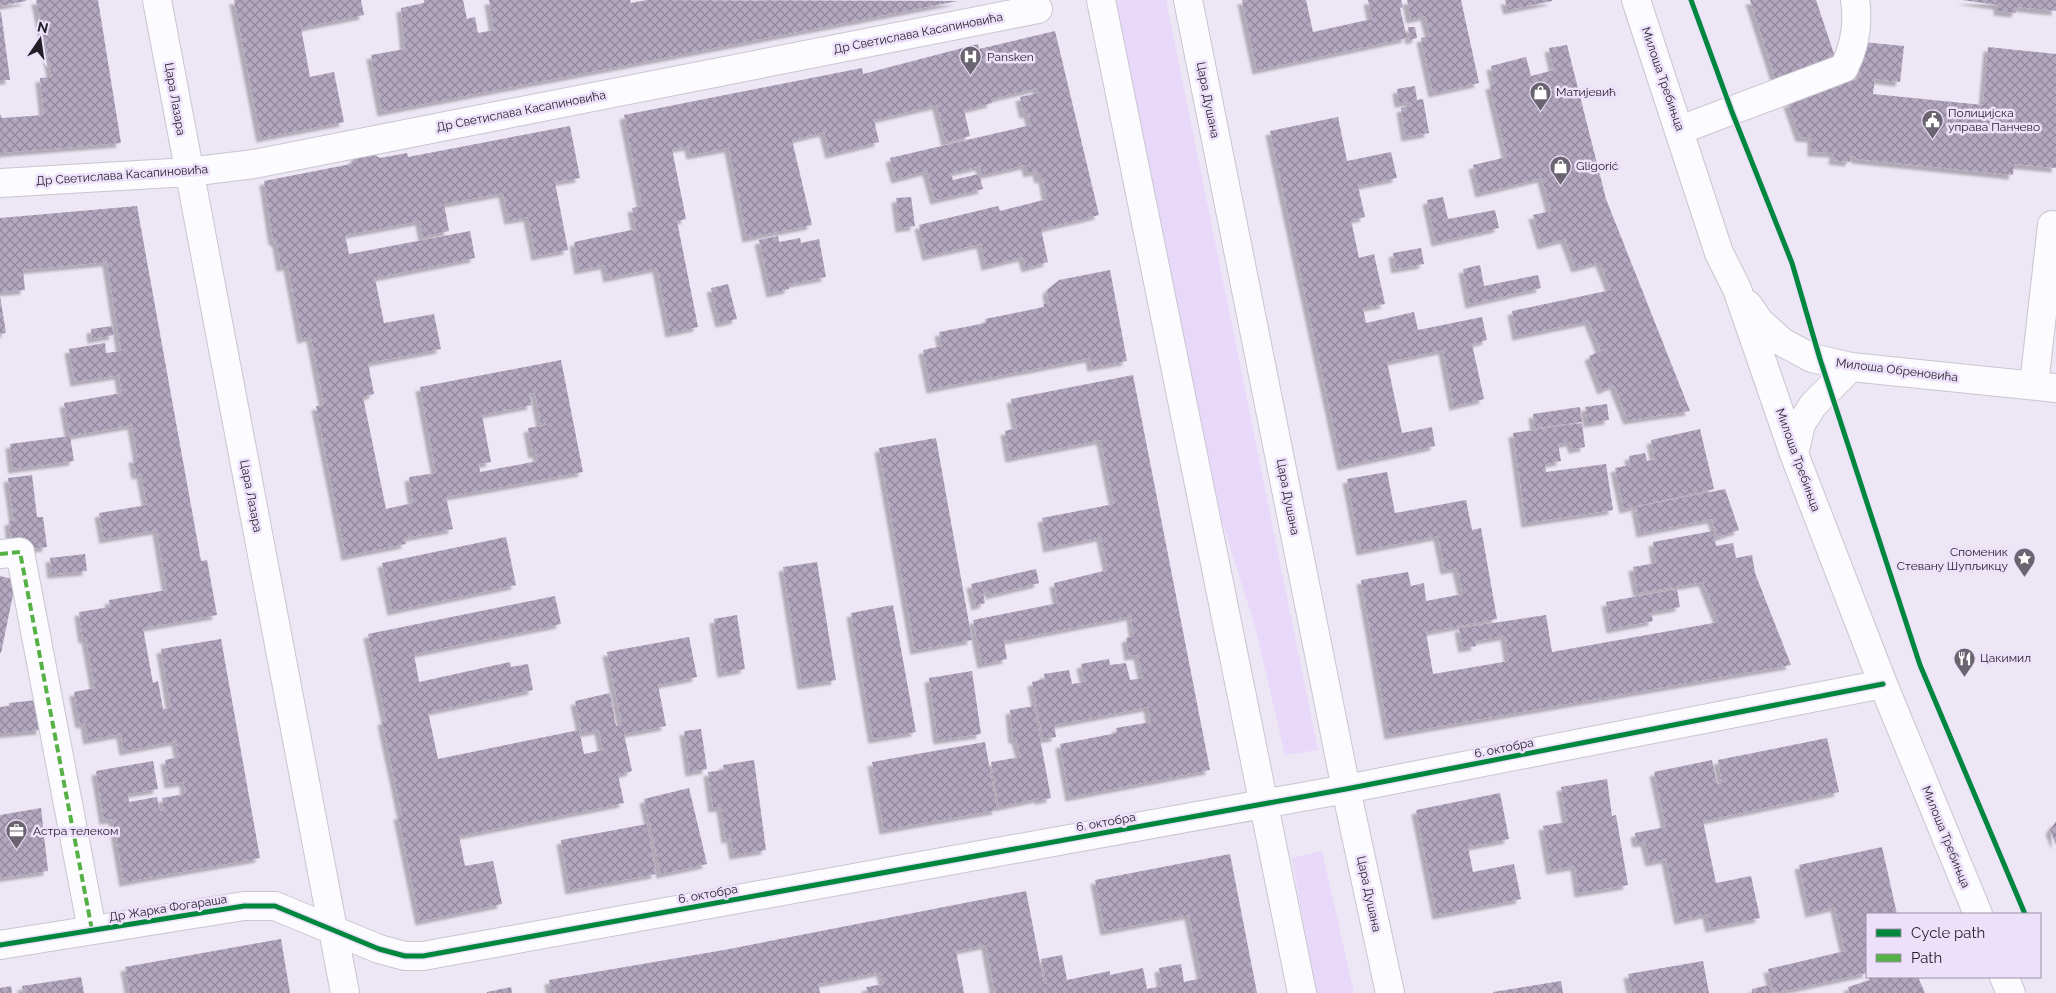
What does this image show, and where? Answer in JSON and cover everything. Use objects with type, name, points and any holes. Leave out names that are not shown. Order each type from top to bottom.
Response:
[{"type":"street","name":"Цара Лазара","points":[[157,0],[335,930],[345,993]]},
{"type":"street","points":[[1101,0],[1302,993]]},
{"type":"street","name":"Цара Душана","points":[[1188,0],[1346,788],[1390,993]]},
{"type":"street","name":"Милоша Требињца","points":[[1636,0],[1680,130],[1718,253],[1737,289],[1794,454],[1883,684],[1978,913]]},
{"type":"street","points":[[1680,130],[1844,68],[1853,50],[1855,40],[1857,10],[1855,0]]},
{"type":"street","name":"Др Светислава Касапиновића","points":[[0,184],[189,172],[254,164],[1038,9]]},
{"type":"street","points":[[2045,386],[2052,225]]},
{"type":"street","name":"Милоша Обреновића","points":[[1737,289],[1759,321],[1782,342],[1812,358],[1852,367],[2045,386]]},
{"type":"street","points":[[1794,454],[1801,424],[1813,405],[1852,367]]},
{"type":"street","points":[[0,554],[20,552],[92,930]]},
{"type":"street","name":"6. октобра","points":[[335,930],[379,949],[405,956],[423,956],[1263,804],[1883,684]]},
{"type":"street","name":"Др Жарка Фогараша","points":[[0,945],[244,906],[275,906],[335,930]]},
{"type":"street","points":[[2004,978],[2010,993]]},
{"type":"shaded area","points":[[1114,0],[1166,0],[1318,750],[1285,755],[1255,626],[1222,521],[1183,341]]},
{"type":"shaded area","points":[[1322,851],[1354,993],[1316,993],[1292,858]]},
{"type":"building","points":[[0,0],[26,0],[26,1],[0,6]]},
{"type":"building","points":[[36,0],[98,0],[121,143],[0,153],[0,114],[2,118],[44,115],[40,78],[52,77]]},
{"type":"building","points":[[234,0],[361,0],[364,15],[301,28],[310,77],[334,72],[344,122],[261,138]]},
{"type":"building","points":[[424,0],[463,0],[467,19],[475,17],[478,33],[494,30],[489,0],[630,0],[631,3],[647,0],[958,1],[382,112],[371,55],[405,49],[401,8],[424,3]]},
{"type":"building","points":[[1242,0],[1306,0],[1313,32],[1372,19],[1368,0],[1401,0],[1403,7],[1400,8],[1407,38],[1257,70]]},
{"type":"building","points":[[1407,0],[1461,0],[1479,83],[1433,93],[1421,38],[1430,36],[1425,16],[1411,19]]},
{"type":"building","points":[[1505,0],[1552,0],[1552,1],[1508,10]]},
{"type":"building","points":[[1750,0],[1816,0],[1837,63],[1777,83]]},
{"type":"building","points":[[1962,0],[2056,0],[2056,11],[2017,7],[2016,13],[1998,11],[1998,5]]},
{"type":"building","points":[[1,12],[10,80],[0,80]]},
{"type":"building","points":[[1408,27],[1415,27],[1417,38],[1410,40]]},
{"type":"building","points":[[1055,31],[1099,215],[1041,229],[1048,262],[1026,268],[1023,257],[986,266],[981,244],[927,256],[919,225],[998,206],[1000,211],[1047,199],[1043,178],[1039,179],[1037,171],[1028,173],[1026,165],[982,175],[980,166],[951,173],[953,180],[979,174],[983,189],[935,200],[927,171],[896,179],[890,158],[1031,125],[1028,113],[1024,114],[1020,97],[1039,93],[1037,88],[991,99],[992,103],[964,110],[970,136],[946,142],[937,105],[874,120],[879,142],[830,154],[824,132],[792,140],[812,225],[747,238],[729,148],[691,155],[689,146],[672,149],[686,219],[677,221],[698,327],[670,333],[657,268],[608,278],[605,265],[579,270],[574,242],[636,229],[632,208],[642,206],[624,115],[862,68],[863,74],[978,44],[979,49]]},
{"type":"building","points":[[1863,42],[1904,46],[1900,82],[1875,79],[1873,94],[1983,105],[1988,47],[2056,54],[2056,168],[2014,164],[2013,175],[1856,159],[1855,156],[1852,156],[1849,162],[1833,160],[1834,153],[1812,152],[1812,138],[1800,137],[1788,103],[1859,78]]},
{"type":"building","points":[[1567,45],[1606,199],[1690,411],[1628,420],[1614,385],[1602,390],[1589,356],[1601,351],[1589,321],[1517,336],[1512,311],[1611,290],[1600,262],[1576,268],[1565,239],[1542,245],[1533,215],[1551,211],[1542,178],[1480,193],[1473,165],[1507,157],[1490,85],[1495,84],[1491,66],[1526,57],[1531,76],[1554,70],[1549,48]]},
{"type":"building","points":[[1415,86],[1417,100],[1423,99],[1429,133],[1406,137],[1401,108],[1411,106],[1410,102],[1399,103],[1397,89]]},
{"type":"building","points":[[1338,117],[1347,161],[1391,152],[1397,178],[1358,186],[1365,217],[1351,220],[1359,258],[1374,254],[1385,304],[1363,308],[1366,323],[1414,312],[1418,330],[1482,317],[1487,340],[1472,344],[1484,399],[1454,406],[1443,350],[1387,362],[1402,433],[1432,427],[1435,446],[1342,466],[1270,131]]},
{"type":"building","points":[[570,126],[580,178],[555,182],[568,250],[536,256],[528,217],[509,220],[503,193],[444,204],[449,231],[423,237],[420,221],[345,235],[349,254],[470,231],[475,258],[375,278],[384,323],[434,314],[441,349],[368,363],[374,394],[363,397],[386,509],[413,503],[409,477],[436,473],[420,387],[561,360],[583,472],[446,497],[453,529],[405,538],[406,544],[346,556],[316,406],[324,405],[311,337],[302,339],[288,266],[281,267],[277,243],[273,240],[264,181],[351,164],[357,155],[371,153],[380,158],[407,153],[408,157]],"holes":[[[535,393],[541,424],[546,423],[546,425],[528,428],[533,454],[537,453],[538,461],[480,472],[479,464],[491,462],[482,415],[532,405],[529,394]]]},
{"type":"building","points":[[911,197],[915,226],[900,228],[896,198]]},
{"type":"building","points":[[1443,197],[1448,219],[1495,210],[1499,228],[1436,242],[1427,200]]},
{"type":"building","points":[[137,206],[201,561],[207,560],[217,615],[143,628],[153,683],[158,681],[163,709],[171,708],[161,649],[221,639],[260,858],[124,882],[113,819],[104,820],[96,771],[153,761],[158,789],[128,794],[129,802],[157,797],[160,811],[164,810],[162,798],[185,794],[184,782],[169,784],[165,760],[179,757],[176,741],[124,751],[121,734],[88,740],[85,723],[80,724],[74,692],[95,688],[86,638],[83,639],[79,612],[110,607],[109,600],[167,590],[157,530],[104,539],[99,513],[147,505],[141,474],[136,475],[133,458],[138,458],[132,425],[70,436],[64,403],[122,393],[119,375],[75,382],[69,349],[105,343],[106,353],[121,351],[107,262],[23,270],[25,290],[0,292],[0,218]]},
{"type":"building","points":[[778,236],[779,242],[800,238],[801,243],[819,239],[826,277],[789,284],[789,289],[771,293],[759,240]]},
{"type":"building","points":[[1421,248],[1424,264],[1396,269],[1393,253]]},
{"type":"building","points":[[1480,265],[1484,286],[1538,275],[1541,288],[1470,304],[1463,269]]},
{"type":"building","points":[[1110,270],[1127,361],[1092,367],[1090,358],[931,389],[923,350],[942,346],[939,332],[986,323],[985,319],[1044,307],[1044,304],[1049,303],[1047,290],[1059,280]]},
{"type":"building","points":[[728,284],[737,319],[720,323],[711,288]]},
{"type":"building","points":[[0,296],[6,333],[0,334]]},
{"type":"building","points":[[112,326],[114,335],[92,339],[91,329]]},
{"type":"building","points":[[1133,375],[1210,770],[1070,797],[1060,744],[1117,733],[1116,728],[1151,722],[1148,707],[1054,725],[1056,737],[1043,739],[1032,682],[1045,679],[1044,674],[1069,670],[1072,684],[1085,682],[1081,664],[1109,659],[1110,665],[1126,663],[1130,680],[1143,678],[1138,655],[1129,656],[1126,638],[1134,636],[1131,616],[1004,641],[1007,659],[982,664],[973,620],[1058,603],[1054,583],[1108,570],[1101,537],[1048,548],[1042,518],[1114,504],[1101,440],[1010,458],[1005,431],[1017,428],[1011,399]]},
{"type":"building","points":[[1607,404],[1609,420],[1588,423],[1585,407]]},
{"type":"building","points":[[1580,407],[1582,422],[1535,428],[1533,414]]},
{"type":"building","points":[[1582,423],[1585,447],[1573,449],[1571,442],[1558,444],[1561,461],[1545,464],[1546,472],[1606,464],[1613,510],[1526,523],[1513,433]]},
{"type":"building","points":[[1700,429],[1714,489],[1624,509],[1615,468],[1630,465],[1629,456],[1645,453],[1647,461],[1655,459],[1651,440]]},
{"type":"building","points":[[70,436],[74,461],[13,469],[10,444]]},
{"type":"building","points":[[936,438],[972,640],[915,650],[879,448]]},
{"type":"building","points":[[1387,472],[1395,513],[1466,500],[1472,530],[1481,528],[1497,619],[1426,632],[1433,674],[1509,661],[1505,636],[1475,641],[1476,646],[1463,648],[1459,628],[1546,615],[1552,652],[1719,622],[1703,582],[1638,593],[1633,567],[1656,563],[1653,542],[1713,531],[1716,546],[1733,543],[1736,558],[1752,555],[1755,573],[1791,665],[1389,735],[1361,580],[1408,572],[1411,586],[1424,583],[1426,601],[1463,594],[1457,568],[1445,570],[1438,536],[1361,551],[1347,479]]},
{"type":"building","points":[[32,475],[37,517],[43,517],[47,547],[30,549],[12,547],[9,521],[14,520],[8,478]]},
{"type":"building","points":[[1725,489],[1739,530],[1718,537],[1712,519],[1641,533],[1636,507]]},
{"type":"building","points":[[506,537],[516,585],[392,611],[382,563]]},
{"type":"building","points":[[85,554],[87,571],[52,574],[50,558]]},
{"type":"building","points":[[817,562],[836,680],[802,685],[783,567]]},
{"type":"building","points":[[1036,569],[1039,583],[990,595],[990,591],[983,593],[985,603],[976,606],[971,584]]},
{"type":"building","points":[[0,576],[16,580],[1,653],[0,653]]},
{"type":"building","points":[[1677,589],[1680,607],[1651,612],[1653,621],[1611,629],[1606,602]]},
{"type":"building","points":[[555,596],[561,624],[414,654],[419,682],[510,662],[511,667],[528,664],[533,690],[428,712],[438,759],[579,730],[584,754],[603,750],[599,730],[582,733],[575,701],[610,693],[616,726],[622,724],[607,652],[689,637],[697,677],[658,685],[666,726],[624,734],[632,771],[618,775],[624,803],[459,836],[465,866],[493,861],[502,904],[420,921],[398,815],[402,815],[382,721],[386,720],[368,634]]},
{"type":"building","points":[[893,605],[916,732],[873,739],[851,613]]},
{"type":"building","points":[[737,615],[745,669],[722,673],[714,619]]},
{"type":"building","points":[[972,671],[981,734],[938,740],[929,678]]},
{"type":"building","points":[[37,700],[41,730],[0,734],[0,707],[9,706],[9,703]]},
{"type":"building","points":[[1034,706],[1051,798],[1039,800],[1039,798],[999,807],[991,762],[1021,757],[1016,739],[1013,739],[1010,710]]},
{"type":"building","points":[[701,729],[707,769],[690,772],[684,731]]},
{"type":"building","points":[[1827,738],[1839,792],[1703,821],[1716,883],[1751,876],[1760,918],[1710,928],[1707,914],[1679,920],[1666,859],[1650,862],[1645,842],[1637,843],[1635,833],[1666,827],[1654,772],[1712,760],[1717,784],[1722,783],[1718,760]]},
{"type":"building","points":[[985,742],[997,810],[884,830],[872,762]]},
{"type":"building","points":[[754,760],[766,850],[734,855],[731,838],[726,839],[721,807],[713,808],[708,772],[724,770],[723,765]]},
{"type":"building","points":[[1607,779],[1612,816],[1616,815],[1628,885],[1579,893],[1575,866],[1551,870],[1543,826],[1567,822],[1561,787]]},
{"type":"building","points":[[689,788],[707,864],[661,874],[644,799]]},
{"type":"building","points":[[1500,793],[1509,839],[1468,847],[1473,872],[1514,864],[1521,899],[1437,915],[1416,810]]},
{"type":"building","points":[[41,808],[48,871],[0,878],[0,815]]},
{"type":"building","points":[[2056,821],[2056,845],[2050,830]]},
{"type":"building","points":[[647,824],[656,874],[570,890],[561,840]]},
{"type":"building","points":[[1882,847],[1897,913],[1866,913],[1866,973],[1774,993],[1768,969],[1845,951],[1835,907],[1810,913],[1799,865]]},
{"type":"building","points":[[1230,854],[1257,993],[995,993],[986,945],[956,951],[964,993],[868,993],[866,987],[884,984],[881,972],[818,984],[820,993],[551,993],[549,980],[724,950],[1026,891],[1044,984],[1047,984],[1041,959],[1062,955],[1067,980],[1110,971],[1110,975],[1143,968],[1147,989],[1162,986],[1159,968],[1181,964],[1184,982],[1202,978],[1189,915],[1105,931],[1095,880]]},
{"type":"building","points":[[281,939],[290,993],[130,993],[125,967]]},
{"type":"building","points":[[1703,961],[1709,993],[1632,993],[1628,974]]},
{"type":"building","points":[[81,977],[84,993],[23,993],[22,986]]},
{"type":"building","points":[[1869,978],[1918,978],[1925,993],[1850,993],[1848,987],[1870,980]]},
{"type":"building","points":[[1561,981],[1563,993],[1493,993],[1493,992]]},
{"type":"building","points":[[1769,985],[1771,993],[1752,993],[1752,989]]},
{"type":"building","points":[[11,986],[12,993],[0,993],[0,988]]},
{"type":"building","points":[[511,987],[512,993],[487,993],[487,992]]},
{"type":"marked path","points":[[0,554],[20,552],[92,930]]},
{"type":"cycle path","points":[[1691,0],[1732,112],[1792,263],[1820,359],[1920,665],[2025,913]]},
{"type":"cycle path","points":[[0,945],[244,906],[275,906],[379,949],[405,956],[423,956],[1346,789],[1883,684]]},
{"type":"place","name":"Pansken","points":[[971,76]]},
{"type":"place","name":"Матијевић","points":[[1540,111]]},
{"type":"place","name":"Полицијска управа Панчево","points":[[1932,139]]},
{"type":"place","name":"Gligorić","points":[[1560,185]]},
{"type":"place","name":"Споменик Стевану Шупљикцу","points":[[2024,578]]},
{"type":"place","name":"Цакимил","points":[[1964,677]]},
{"type":"place","name":"Астра телеком","points":[[17,850]]}]
